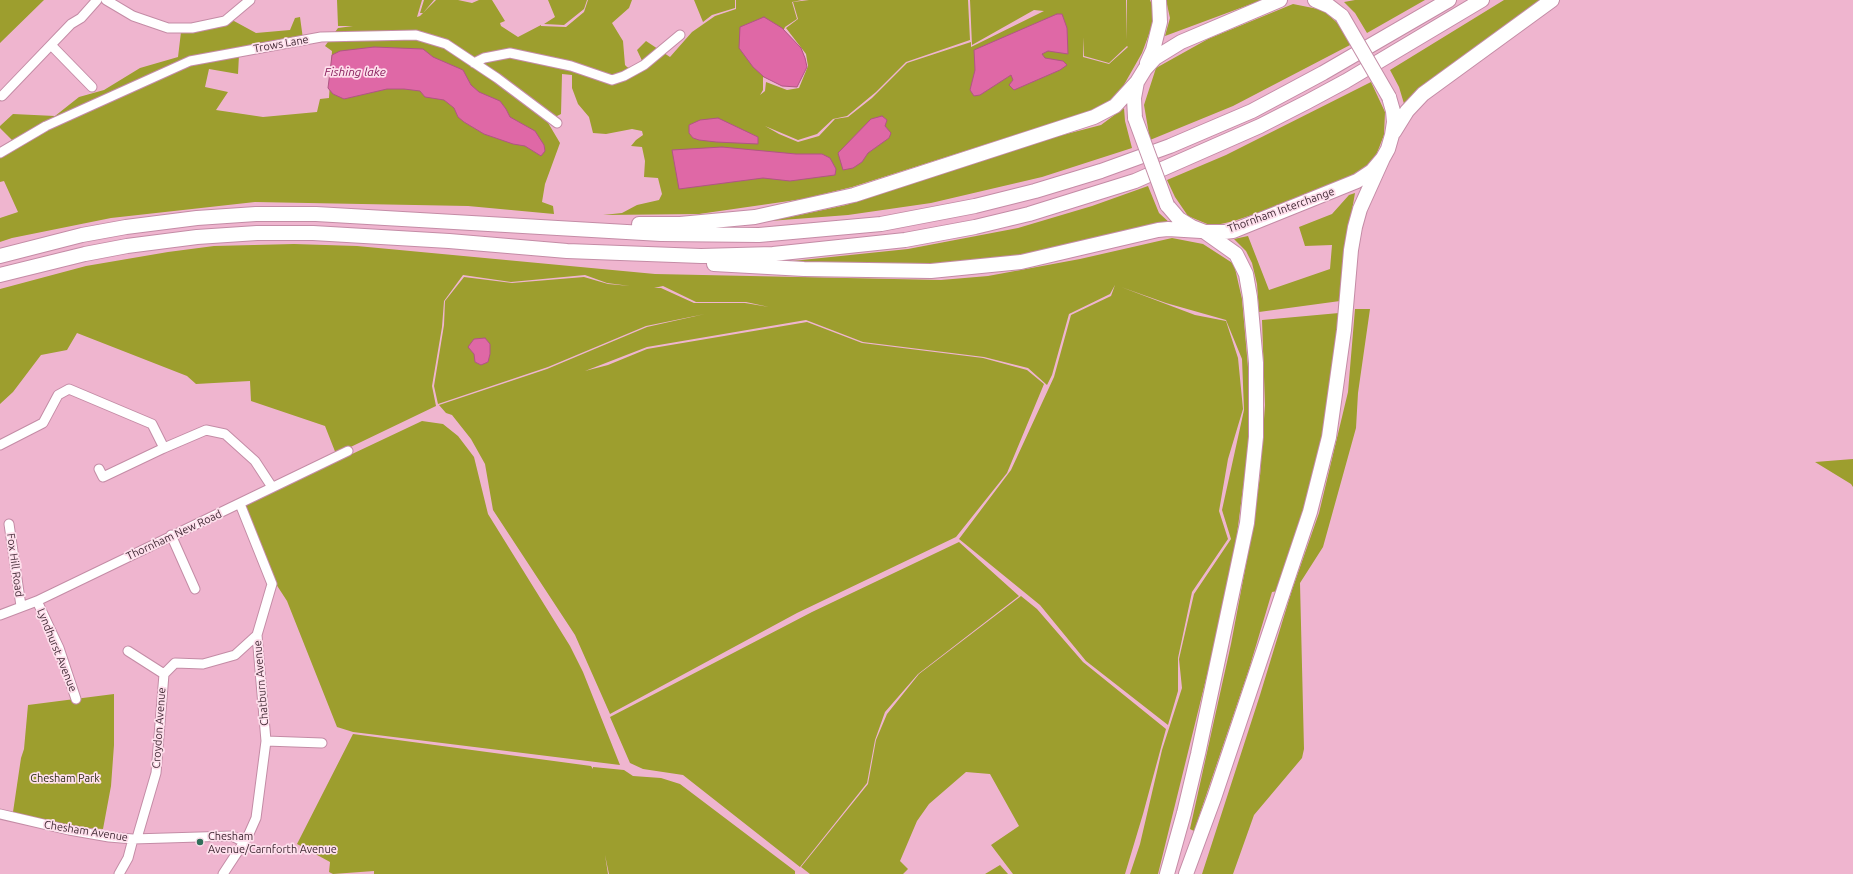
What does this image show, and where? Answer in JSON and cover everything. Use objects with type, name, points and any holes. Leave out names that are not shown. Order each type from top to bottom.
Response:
[{"type":"highway","points":[[476,223],[680,224],[755,217],[830,201],[879,187],[1094,117],[1115,106],[1137,82],[1145,68],[1153,50],[1160,22],[1159,0]]},
{"type":"highway","points":[[1145,68],[1171,46],[1280,0]]},
{"type":"highway","name":"Thornham Interchange","points":[[567,251],[640,260],[804,269],[931,271],[1022,262],[1158,230],[1233,230],[1351,184],[1368,175],[1383,158],[1392,135],[1394,117],[1389,97],[1342,16],[1320,0]]},
{"type":"highway","points":[[0,256],[82,235],[126,227],[197,218],[256,214],[316,214],[661,234],[759,235],[881,224],[975,206],[1035,191],[1170,146],[1252,111],[1322,73],[1449,0]]},
{"type":"highway","points":[[0,275],[85,254],[127,246],[197,237],[257,233],[321,234],[449,241],[567,251],[701,256],[773,254],[839,249],[905,240],[975,227],[1029,214],[1135,181],[1260,126],[1346,81],[1482,0]]},
{"type":"highway","points":[[1392,135],[1407,111],[1423,94],[1552,0]]},
{"type":"highway","points":[[1137,82],[1134,98],[1135,118],[1168,205],[1185,223],[1203,231],[1226,246],[1241,261],[1246,274],[1250,297],[1256,363],[1256,437],[1247,523],[1198,754],[1184,813],[1167,874]]},
{"type":"highway","points":[[1186,874],[1310,512],[1329,437],[1344,330],[1351,250],[1360,209],[1383,158]]},
{"type":"highway","points":[[1194,874],[1199,857],[1205,820]]},
{"type":"street","points":[[2,96],[71,24],[81,18],[97,0]]},
{"type":"street","points":[[106,0],[133,16],[168,28],[192,28],[226,21],[250,0]]},
{"type":"street","name":"Trows Lane","points":[[0,153],[46,126],[190,61],[320,37],[416,35],[446,44],[474,62],[557,123]]},
{"type":"street","points":[[474,62],[484,58],[510,53],[571,66],[612,80],[624,76],[644,65],[680,35]]},
{"type":"street","points":[[51,45],[92,87]]},
{"type":"street","points":[[0,445],[42,423],[58,395],[69,389],[152,424],[164,448]]},
{"type":"street","points":[[99,469],[103,477],[206,430],[225,434],[255,461],[272,487]]},
{"type":"street","name":"Thornham New Road","points":[[0,615],[37,601],[171,535],[240,504],[348,451]]},
{"type":"street","name":"Chatburn Avenue","points":[[223,874],[244,842],[256,818],[266,741],[257,635],[272,584],[240,504]]},
{"type":"street","name":"Fox Hill Road","points":[[9,524],[21,606]]},
{"type":"street","points":[[171,535],[195,589]]},
{"type":"street","name":"Lyndhurst Avenue","points":[[37,601],[59,648],[76,699]]},
{"type":"street","name":"Croydon Avenue","points":[[119,874],[128,858],[135,839],[156,773],[164,674],[175,663],[203,664],[235,655],[257,635]]},
{"type":"street","points":[[128,651],[164,674]]},
{"type":"street","points":[[266,741],[322,743]]},
{"type":"street","name":"Chesham Avenue","points":[[0,814],[69,830],[109,837],[135,839],[232,836],[244,842]]},
{"type":"green space","points":[[0,0],[44,0],[0,43]]},
{"type":"green space","points":[[337,0],[422,0],[417,17],[420,16],[436,0],[458,0],[472,3],[479,0],[492,0],[505,21],[500,23],[501,26],[518,37],[541,25],[566,27],[584,12],[588,0],[632,0],[629,8],[612,23],[623,41],[625,65],[637,72],[645,67],[637,50],[646,41],[670,57],[692,32],[715,16],[736,9],[736,0],[802,0],[792,2],[797,19],[785,27],[763,78],[763,90],[760,95],[765,91],[766,82],[787,90],[799,88],[808,66],[806,54],[786,28],[798,19],[793,2],[809,0],[968,0],[970,40],[906,62],[876,92],[847,116],[833,119],[817,134],[798,140],[765,126],[798,142],[819,136],[835,119],[848,117],[872,98],[907,63],[971,42],[971,47],[1044,11],[1034,10],[972,45],[970,0],[1126,0],[1127,40],[1127,0],[1150,0],[1152,5],[1152,26],[1142,53],[1121,90],[1106,106],[852,187],[803,199],[699,214],[603,215],[622,213],[637,205],[659,200],[662,194],[658,178],[644,177],[645,161],[642,147],[631,146],[643,135],[642,131],[632,129],[606,134],[593,133],[589,117],[578,104],[572,88],[572,75],[562,74],[561,114],[547,121],[560,143],[545,184],[542,202],[553,206],[554,214],[468,206],[255,202],[111,218],[12,238],[0,242],[0,218],[18,212],[4,181],[0,182],[0,155],[13,141],[0,128],[0,126],[13,114],[55,116],[79,97],[104,90],[140,68],[178,57],[181,32],[234,21],[256,33],[290,30],[295,18],[300,17],[303,39],[239,55],[238,74],[209,69],[205,87],[228,92],[216,110],[263,117],[317,112],[320,99],[329,98],[332,51],[325,46],[338,28],[353,26],[338,26]],"holes":[[[1084,37],[1084,56],[1109,63],[1127,46],[1128,47],[1109,64],[1083,57]]]},
{"type":"green space","points":[[424,0],[434,0],[423,13],[420,13]]},
{"type":"green space","points":[[548,0],[587,0],[584,9],[564,25],[544,24],[555,17]]},
{"type":"green space","points":[[694,0],[735,0],[735,8],[712,15],[703,22]]},
{"type":"green space","points":[[1166,0],[1262,0],[1165,36],[1170,18]]},
{"type":"green space","points":[[1355,0],[1425,0],[1367,33],[1355,13],[1344,2]]},
{"type":"green space","points":[[1504,0],[1543,0],[1405,107],[1399,87],[1390,70]]},
{"type":"green space","points":[[1293,4],[1323,10],[1344,29],[1352,44],[1233,106],[1150,140],[1144,105],[1156,68],[1208,39]]},
{"type":"green space","points":[[1371,82],[1385,112],[1384,135],[1375,158],[1361,172],[1293,201],[1234,221],[1212,226],[1188,216],[1175,197],[1167,180],[1226,155]]},
{"type":"green space","points":[[1124,108],[1125,121],[1132,148],[1042,177],[931,203],[848,215],[730,224],[790,217],[846,205],[1055,137],[1101,125]]},
{"type":"green space","points":[[1148,186],[1159,213],[1171,224],[1031,256],[941,265],[773,263],[908,249],[1018,228],[1092,206]]},
{"type":"green space","points":[[1355,193],[1343,262],[1340,301],[1259,312],[1257,284],[1252,263],[1246,251],[1234,239],[1248,236],[1269,290],[1330,269],[1332,245],[1305,246],[1299,227],[1332,214],[1349,195]]},
{"type":"green space","points":[[1172,238],[1203,244],[1234,264],[1242,299],[1250,390],[1248,450],[1237,534],[1221,618],[1158,874],[1130,874],[1140,844],[1162,750],[1182,688],[1179,659],[1194,594],[1231,539],[1222,510],[1244,410],[1242,359],[1226,320],[1166,303],[1121,287],[1195,315],[1226,321],[1238,358],[1243,409],[1228,459],[1219,511],[1228,539],[1192,592],[1178,658],[1178,691],[1168,725],[1086,661],[1040,605],[959,539],[1011,470],[1054,377],[1071,315],[1111,296],[1115,285],[1110,294],[1069,314],[1052,375],[1047,385],[1028,368],[984,357],[863,342],[806,320],[647,347],[585,371],[608,365],[647,349],[807,322],[862,343],[983,358],[1027,370],[1044,384],[1007,473],[956,537],[797,613],[610,714],[575,635],[493,510],[485,464],[471,439],[452,415],[446,413],[439,405],[547,369],[647,327],[705,314],[646,326],[548,367],[438,404],[434,386],[444,325],[445,301],[464,277],[512,283],[584,277],[608,284],[630,286],[607,283],[585,275],[511,282],[463,275],[444,301],[442,327],[432,386],[436,406],[336,454],[325,426],[251,401],[250,381],[196,384],[187,376],[77,333],[67,350],[41,355],[13,392],[0,404],[0,289],[86,266],[168,252],[214,246],[294,244],[357,246],[655,274],[941,280],[988,276],[1080,259]],"holes":[[[663,286],[696,302],[746,302],[769,307],[745,303],[694,303],[661,288],[654,288]]]},
{"type":"green space","points":[[1355,309],[1370,309],[1358,393],[1356,428],[1323,547],[1300,583],[1304,749],[1302,758],[1254,815],[1233,874],[1202,874],[1260,695],[1292,590],[1319,513],[1348,392]]},
{"type":"green space","points":[[1339,313],[1329,405],[1310,490],[1278,591],[1272,592],[1249,669],[1194,831],[1190,829],[1231,644],[1251,538],[1260,476],[1265,405],[1262,320]]},
{"type":"green space","points":[[422,421],[443,424],[458,436],[474,457],[488,514],[570,646],[583,672],[620,765],[353,732],[337,727],[287,601],[276,584],[244,505]]},
{"type":"green space","points":[[1853,459],[1853,487],[1851,484],[1815,462]]},
{"type":"green space","points":[[959,542],[1019,596],[918,674],[885,712],[875,740],[867,783],[800,867],[683,775],[643,769],[630,763],[610,717],[812,612]]},
{"type":"green space","points":[[1021,596],[1037,609],[1083,662],[1166,729],[1125,874],[1013,874],[991,845],[1019,826],[990,774],[966,772],[929,804],[917,821],[900,861],[908,869],[903,874],[810,874],[801,867],[868,784],[876,740],[887,714],[919,674]]},
{"type":"green space","name":"Chesham Park","points":[[114,694],[114,745],[111,786],[103,829],[72,827],[13,812],[21,758],[24,749],[28,705]]},
{"type":"green space","points":[[353,734],[591,766],[593,769],[593,767],[624,770],[633,776],[661,778],[680,784],[795,871],[795,874],[609,874],[605,855],[608,874],[374,874],[374,871],[333,874],[329,872],[330,862],[297,844]]},
{"type":"green space","points":[[1000,865],[1008,874],[985,874]]},
{"type":"water","points":[[1057,14],[1062,14],[1067,28],[1068,54],[1048,51],[1042,54],[1045,58],[1063,61],[1067,65],[1060,70],[1014,90],[1009,85],[1013,80],[1011,75],[980,95],[974,96],[970,90],[975,70],[974,50]]},
{"type":"water","points":[[764,17],[782,28],[801,48],[807,67],[797,87],[782,86],[764,77],[753,67],[739,48],[740,27]]},
{"type":"water","name":"Fishing lake","points":[[374,47],[423,49],[433,57],[463,70],[471,85],[479,92],[500,101],[510,117],[535,131],[544,145],[545,151],[541,156],[525,146],[513,144],[484,134],[458,117],[454,108],[444,100],[425,97],[420,91],[387,89],[344,99],[333,94],[328,88],[332,55],[340,51]]},
{"type":"water","points":[[882,116],[887,120],[885,126],[891,133],[889,138],[868,153],[862,162],[853,168],[843,170],[838,153],[871,119]]},
{"type":"water","points":[[718,118],[758,137],[758,144],[699,140],[693,138],[689,133],[689,125],[700,120]]},
{"type":"water","points":[[722,147],[796,154],[822,154],[830,158],[836,169],[835,175],[790,181],[763,178],[679,189],[672,150]]},
{"type":"water","points":[[485,338],[490,344],[490,354],[488,362],[481,365],[475,362],[474,354],[468,347],[474,339]]},
{"type":"place","name":"Chesham Avenue/Carnforth Avenue","points":[[200,842]]}]
